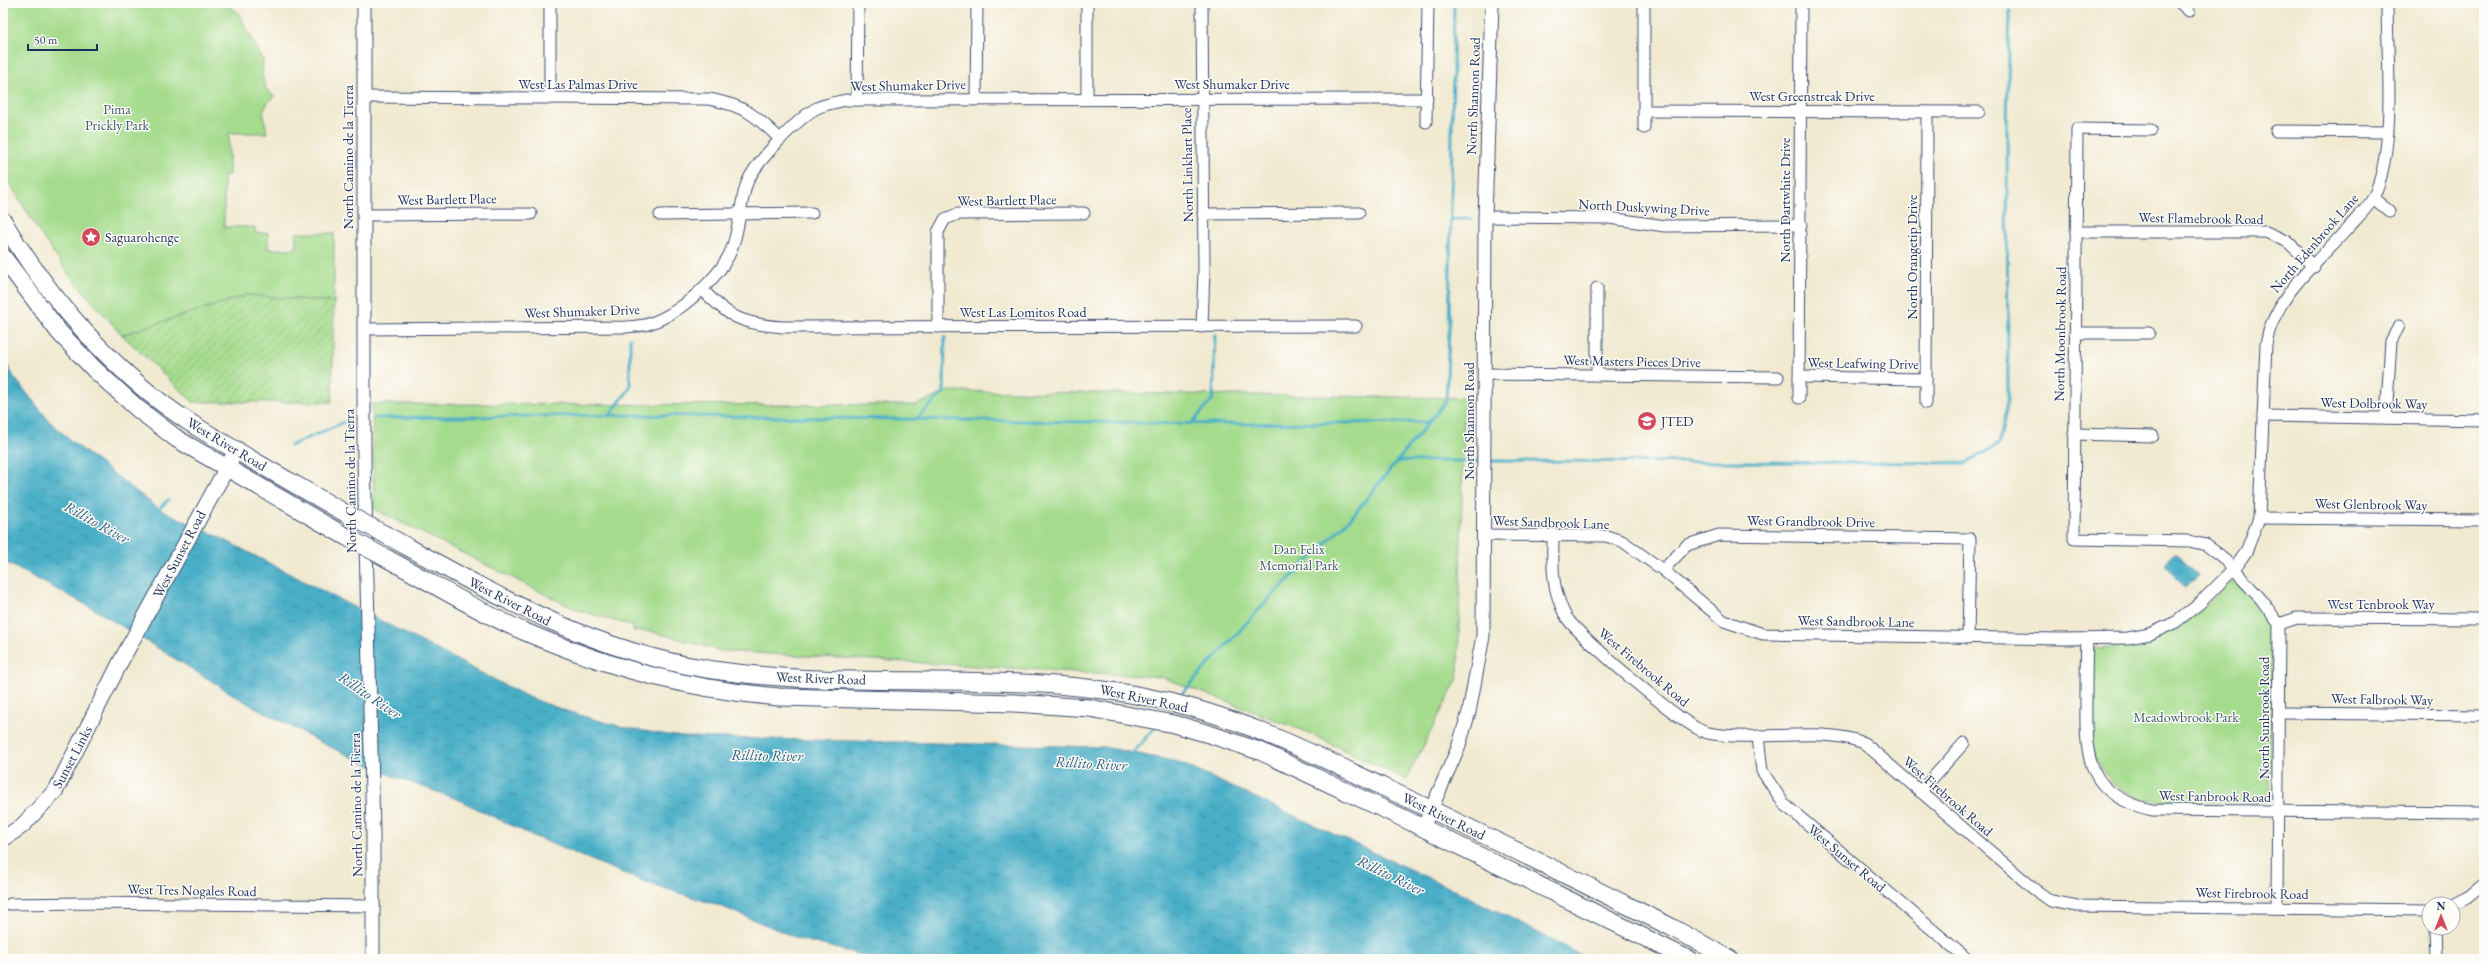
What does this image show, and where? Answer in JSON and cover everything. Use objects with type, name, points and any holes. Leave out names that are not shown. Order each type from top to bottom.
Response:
[{"type":"main road","name":"West River Road","points":[[3,221],[31,264],[69,313],[107,354],[134,378],[188,421],[345,513],[528,612],[553,623],[614,646],[705,669],[765,676],[1085,687],[1155,698],[1188,707],[1279,738],[1431,809],[1671,927],[1730,959]]},
{"type":"main road","name":"West River Road","points":[[3,257],[16,277],[59,332],[121,394],[177,439],[345,536],[521,630],[612,666],[674,683],[740,694],[779,697],[1014,703],[1088,708],[1138,716],[1174,724],[1262,752],[1423,828],[1688,959]]},
{"type":"main road","points":[[121,394],[134,378]]},
{"type":"main road","name":"West Sunset Road","points":[[122,659],[236,449]]},
{"type":"main road","name":"Sunset Links","points":[[3,839],[22,826],[56,790],[122,659]]},
{"type":"main road","points":[[674,683],[679,663]]},
{"type":"street","name":"North Camino de la Tierra","points":[[364,3],[364,329],[367,615],[374,906],[373,959]]},
{"type":"street","points":[[550,3],[550,98]]},
{"type":"street","points":[[857,100],[858,3]]},
{"type":"street","points":[[976,99],[977,3]]},
{"type":"street","points":[[1087,3],[1087,99]]},
{"type":"street","name":"North Linkhart Place","points":[[1202,3],[1202,327]]},
{"type":"street","points":[[1426,122],[1428,3]]},
{"type":"street","name":"North Shannon Road","points":[[1423,828],[1458,748],[1469,712],[1483,636],[1485,535],[1485,217],[1492,3]]},
{"type":"street","points":[[1644,3],[1644,128]]},
{"type":"street","name":"North Dartwhite Drive","points":[[1799,398],[1801,3]]},
{"type":"street","points":[[2180,3],[2189,11]]},
{"type":"street","name":"North Edenbrook Lane","points":[[2234,569],[2246,552],[2258,518],[2266,344],[2269,328],[2283,300],[2367,207],[2373,198],[2383,172],[2388,132],[2387,3]]},
{"type":"street","name":"West Las Palmas Drive","points":[[364,97],[709,99],[734,104],[756,117],[780,139]]},
{"type":"street","name":"West Shumaker Drive","points":[[364,329],[627,327],[650,324],[676,311],[702,289],[721,267],[733,247],[742,214],[747,183],[759,162],[780,139],[817,108],[846,100],[1427,99]]},
{"type":"street","name":"West Greenstreak Drive","points":[[1644,111],[1980,112]]},
{"type":"street","name":"North Orangetip Drive","points":[[1926,403],[1928,112]]},
{"type":"street","name":"North Moonbrook Road","points":[[2151,130],[2077,129],[2074,539],[2190,541],[2206,545],[2221,556],[2234,569]]},
{"type":"street","points":[[2276,131],[2388,132]]},
{"type":"street","points":[[2373,198],[2389,211]]},
{"type":"street","points":[[660,215],[812,213]]},
{"type":"street","name":"West Bartlett Place","points":[[938,327],[938,232],[940,219],[958,214],[1084,213]]},
{"type":"street","points":[[1203,214],[1359,213]]},
{"type":"street","name":"West Bartlett Place","points":[[364,215],[531,214]]},
{"type":"street","name":"North Duskywing Drive","points":[[1485,217],[1609,218],[1665,226],[1801,225]]},
{"type":"street","name":"West Flamebrook Road","points":[[2076,232],[2266,232],[2288,242],[2314,266]]},
{"type":"street","points":[[1597,288],[1597,375]]},
{"type":"street","name":"West Las Lomitos Road","points":[[702,289],[730,315],[753,325],[938,327],[1356,326]]},
{"type":"street","points":[[2386,418],[2392,341],[2399,326]]},
{"type":"street","points":[[2075,333],[2148,333]]},
{"type":"street","name":"West Masters Pieces Drive","points":[[1485,374],[1778,377]]},
{"type":"street","name":"West Leafwing Drive","points":[[1799,377],[1926,379]]},
{"type":"street","name":"West Dolbrook Way","points":[[2263,416],[2484,420]]},
{"type":"street","points":[[2074,434],[2152,436]]},
{"type":"street","name":"West Glenbrook Way","points":[[2258,518],[2484,520]]},
{"type":"street","name":"West Sandbrook Lane","points":[[1485,535],[1553,534],[1606,536],[1622,541],[1664,570],[1724,621],[1763,634],[1968,638],[2128,638],[2150,634],[2176,622],[2199,604],[2234,569]]},
{"type":"street","name":"West Firebrook Road","points":[[1553,534],[1553,580],[1559,601],[1569,621],[1594,646],[1688,724],[1706,733],[1758,737],[1832,736],[1854,739],[1864,743],[2034,890],[2051,901],[2077,906],[2421,910]]},
{"type":"street","name":"West Grandbrook Drive","points":[[1664,570],[1687,545],[1719,535],[1970,539],[1968,638]]},
{"type":"street","points":[[2234,569],[2264,602],[2279,624]]},
{"type":"street","name":"West Tenbrook Way","points":[[2279,624],[2297,618],[2484,619]]},
{"type":"street","name":"North Sunbrook Road","points":[[2277,908],[2279,812],[2279,624]]},
{"type":"street","name":"West Fanbrook Road","points":[[2087,639],[2085,731],[2087,756],[2094,771],[2110,792],[2123,801],[2152,810],[2484,813]]},
{"type":"street","name":"West Falbrook Way","points":[[2279,713],[2484,716]]},
{"type":"street","name":"West Sunset Road","points":[[1758,737],[1762,771],[1784,804],[1968,959]]},
{"type":"street","points":[[1920,792],[1964,743]]},
{"type":"street","points":[[2461,901],[2483,885]]},
{"type":"street","name":"West Tres Nogales Road","points":[[10,904],[85,903],[374,906]]},
{"type":"street","points":[[2435,936],[2436,959]]},
{"type":"green space","name":"Pima Prickly Park","points":[[3,3],[224,3],[238,12],[263,61],[262,75],[266,89],[275,97],[269,101],[263,111],[267,133],[229,133],[229,175],[224,175],[224,227],[255,227],[255,233],[268,233],[268,249],[296,249],[296,233],[334,233],[334,302],[247,295],[122,335],[70,276],[41,235],[3,172]]},
{"type":"green space","points":[[247,295],[334,302],[332,402],[193,402],[122,335]]},
{"type":"green space","name":"Dan Felix Memorial Park","points":[[949,391],[1464,398],[1458,678],[1406,780],[1307,732],[1161,677],[721,651],[650,631],[633,631],[633,626],[577,610],[374,509],[372,404],[916,405]]},
{"type":"green space","name":"Meadowbrook Park","points":[[2229,582],[2240,583],[2261,607],[2272,631],[2270,802],[2144,801],[2112,784],[2093,755],[2090,738],[2092,649],[2134,643],[2168,632],[2197,613]]},
{"type":"water","name":"Rillito River","points":[[3,357],[14,377],[50,422],[75,444],[159,509],[211,533],[526,696],[546,704],[603,722],[642,731],[683,737],[1104,747],[1178,762],[1457,891],[1589,959],[878,959],[799,939],[723,907],[642,881],[533,836],[457,799],[392,776],[322,743],[247,703],[94,609],[3,561]]},
{"type":"water","points":[[2176,552],[2198,575],[2185,588],[2164,564]]},
{"type":"waterway","points":[[1178,698],[1264,604],[1351,518],[1446,401],[1449,330],[1454,3]]},
{"type":"waterway","points":[[1487,461],[1966,463],[1999,444],[2008,400],[2007,121],[2010,11]]},
{"type":"waterway","points":[[1450,219],[1472,219]]},
{"type":"waterway","points":[[1192,423],[1213,399],[1215,334]]},
{"type":"waterway","points":[[916,419],[944,392],[945,337]]},
{"type":"waterway","points":[[609,416],[630,388],[630,338]]},
{"type":"waterway","points":[[375,418],[632,415],[1218,424],[1428,422]]},
{"type":"waterway","points":[[290,446],[351,419]]},
{"type":"waterway","points":[[1397,461],[1480,461]]},
{"type":"waterway","points":[[156,509],[159,509],[168,500]]},
{"type":"waterway","name":"Rillito River","points":[[1131,755],[1156,726]]},
{"type":"place","name":"Saguarohenge","points":[[91,237]]},
{"type":"place","name":"JTED","points":[[1647,421]]}]
